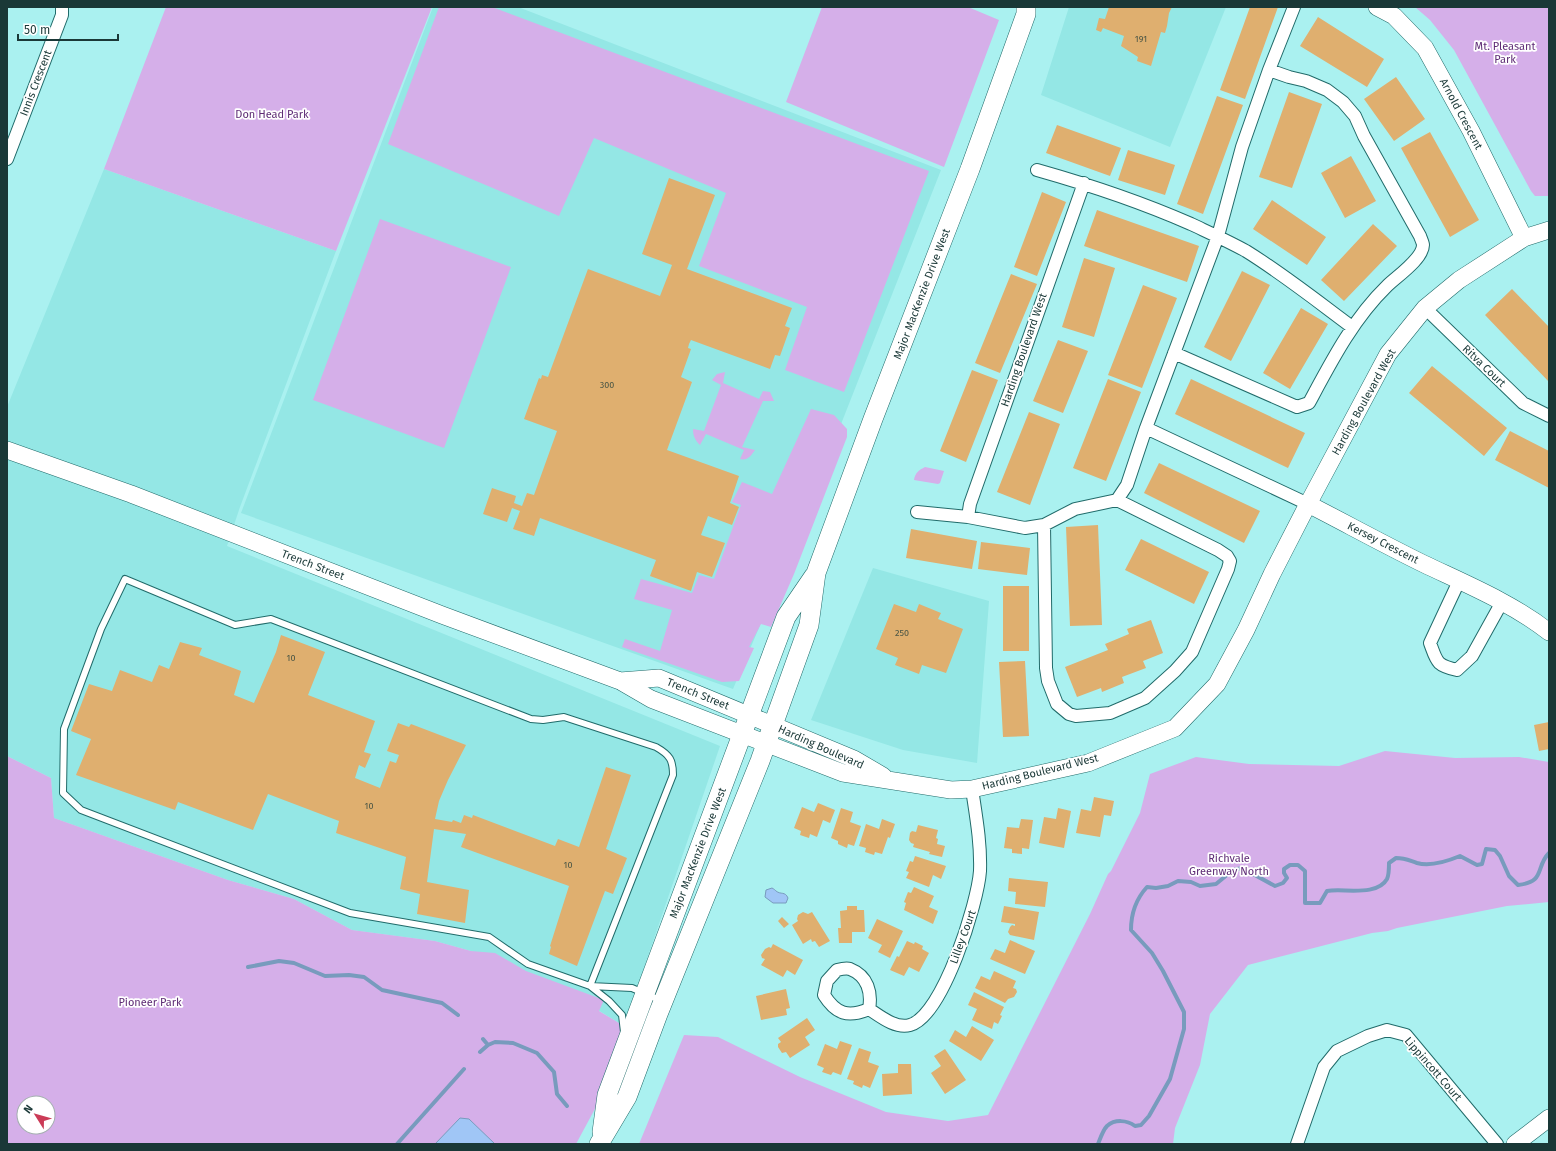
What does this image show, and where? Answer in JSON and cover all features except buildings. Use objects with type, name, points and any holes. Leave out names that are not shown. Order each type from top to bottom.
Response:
[{"type":"main road","name":"Major MacKenzie Drive West","points":[[600,1143],[626,1096],[773,726],[809,625],[816,573],[873,419],[970,169],[1028,9]]},
{"type":"main road","name":"Major MacKenzie Drive West","points":[[600,1143],[607,1095],[786,617],[816,573]]},
{"type":"street","name":"Innis Crescent","points":[[7,159],[62,15],[62,7]]},
{"type":"street","points":[[1117,500],[1126,485],[1218,236],[1242,147],[1269,70],[1294,7]]},
{"type":"street","name":"Arnold Crescent","points":[[1376,7],[1394,16],[1426,48],[1471,131],[1524,238]]},
{"type":"street","points":[[1174,353],[1297,407],[1308,403],[1352,327],[1387,286],[1411,265],[1420,253],[1423,246],[1420,236],[1364,136],[1355,116],[1343,102],[1327,90],[1306,81],[1269,70]]},
{"type":"street","points":[[1037,170],[1084,183],[1154,208],[1218,236],[1244,250],[1276,271],[1352,327]]},
{"type":"street","name":"Harding Boulevard West","points":[[968,517],[973,497],[1084,183]]},
{"type":"street","name":"Harding Boulevard West","points":[[742,734],[843,773],[951,790],[972,789],[1088,763],[1175,728],[1217,684],[1246,630],[1272,574],[1308,504],[1388,354],[1425,308],[1459,280],[1524,238],[1549,230]]},
{"type":"street","name":"Ritva Court","points":[[1425,308],[1523,403],[1549,416]]},
{"type":"street","points":[[1146,428],[1308,504]]},
{"type":"street","name":"Trench Street","points":[[7,450],[131,494],[442,615],[620,681],[651,699],[742,734]]},
{"type":"street","points":[[917,512],[968,517],[1024,528],[1044,525],[1075,509],[1117,500],[1218,550],[1227,556],[1230,561],[1222,584],[1192,652],[1175,671],[1145,698],[1110,713],[1076,716],[1069,714],[1057,704],[1048,681],[1046,668],[1044,525]]},
{"type":"street","name":"Kersey Crescent","points":[[1308,504],[1502,602],[1534,620],[1549,632]]},
{"type":"street","points":[[1459,581],[1430,643],[1436,661],[1444,667],[1457,670],[1472,656],[1502,602]]},
{"type":"street","name":"Trench Street","points":[[620,681],[659,678],[750,715],[773,726]]},
{"type":"street","name":"Harding Boulevard","points":[[773,726],[854,759],[890,780]]},
{"type":"street","name":"Lilley Court","points":[[869,1010],[884,1020],[901,1026],[910,1025],[920,1021],[932,1007],[949,975],[974,904],[980,872],[979,844],[972,789]]},
{"type":"street","name":"Lippincott Court","points":[[1297,1144],[1324,1067],[1338,1051],[1368,1036],[1387,1030],[1406,1035],[1497,1144]]},
{"type":"street","points":[[1515,1144],[1549,1118]]},
{"type":"lane","points":[[590,986],[673,775],[673,764],[669,757],[656,747],[564,717],[543,720],[531,719],[271,619],[235,625],[125,579],[101,628],[64,729],[63,794],[82,810],[350,913],[489,937],[528,964],[590,986],[627,988],[663,1001]]},
{"type":"lane","points":[[590,986],[609,1001],[622,1016],[625,1045]]},
{"type":"shaded area","points":[[433,7],[518,7],[941,170],[784,569],[733,689],[241,513]]},
{"type":"shaded area","points":[[1069,7],[1226,7],[1170,147],[1041,95]]},
{"type":"shaded area","points":[[104,169],[336,251],[240,507],[227,546],[720,746],[624,1026],[580,999],[496,958],[435,941],[352,930],[294,899],[228,880],[54,818],[51,778],[7,756],[7,407]]},
{"type":"shaded area","points":[[873,568],[989,601],[977,763],[903,750],[811,720]]},
{"type":"shaded area","points":[[772,888],[787,896],[788,898],[786,903],[773,903],[765,897],[766,890]]},
{"type":"shaded area","points":[[460,1118],[469,1119],[495,1144],[435,1144]]},
{"type":"green space","name":"Don Head Park","points":[[166,7],[432,7],[336,251],[104,169]]},
{"type":"green space","points":[[439,7],[492,7],[929,171],[844,392],[785,370],[807,307],[699,266],[726,193],[594,138],[559,216],[388,144]]},
{"type":"green space","points":[[822,7],[968,7],[999,20],[944,167],[786,102]]},
{"type":"green space","name":"Mt. Pleasant Park","points":[[1415,7],[1549,7],[1549,196],[1535,196],[1531,191],[1454,50],[1430,20]]},
{"type":"green space","points":[[380,219],[511,267],[444,448],[313,400]]},
{"type":"green space","points":[[725,372],[723,383],[759,399],[763,391],[770,392],[774,401],[763,401],[742,447],[755,450],[747,459],[740,459],[744,450],[706,434],[700,445],[693,434],[693,429],[704,431],[721,385],[712,380],[717,374]]},
{"type":"green space","points":[[811,409],[834,415],[847,429],[847,437],[794,574],[771,627],[761,624],[749,647],[754,648],[739,681],[722,682],[622,647],[625,639],[660,651],[672,610],[634,599],[641,579],[692,593],[699,575],[714,579],[741,505],[732,502],[742,482],[772,494]]},
{"type":"green space","points":[[925,467],[944,471],[940,483],[938,484],[914,480],[915,475]]},
{"type":"green space","name":"Richvale Greenway North","points":[[1385,751],[1455,758],[1519,757],[1549,762],[1549,902],[1507,906],[1372,933],[1248,965],[1210,1014],[1200,1065],[1175,1128],[1173,1144],[639,1144],[684,1035],[718,1037],[800,1077],[886,1112],[948,1121],[988,1115],[1140,813],[1150,774],[1196,757],[1249,764],[1339,766]]},
{"type":"green space","name":"Pioneer Park","points":[[7,756],[51,778],[54,818],[228,880],[294,899],[352,930],[435,941],[471,951],[495,953],[526,971],[604,1000],[599,1011],[624,1026],[610,1081],[576,1144],[7,1144]]},
{"type":"waterway","points":[[1098,1144],[1104,1130],[1110,1124],[1121,1121],[1128,1122],[1135,1126],[1141,1125],[1149,1116],[1170,1079],[1184,1029],[1184,1012],[1163,971],[1152,953],[1131,930],[1135,907],[1147,887],[1156,888],[1168,886],[1178,881],[1191,882],[1200,886],[1216,884],[1233,870],[1242,868],[1275,886],[1283,883],[1287,878],[1284,873],[1284,869],[1290,865],[1298,865],[1305,871],[1305,903],[1320,903],[1327,891],[1359,891],[1376,888],[1382,885],[1388,877],[1389,863],[1396,858],[1422,864],[1434,864],[1460,856],[1477,865],[1482,864],[1486,849],[1495,850],[1500,856],[1509,876],[1518,885],[1533,881],[1539,873],[1542,863],[1549,853]]},
{"type":"waterway","points":[[248,967],[279,961],[294,963],[325,976],[349,975],[364,977],[382,990],[442,1003],[458,1015]]},
{"type":"waterway","points":[[483,1039],[488,1045]]},
{"type":"waterway","points":[[480,1052],[488,1045],[495,1042],[513,1043],[537,1053],[554,1072],[557,1094],[567,1106]]},
{"type":"waterway","points":[[397,1144],[464,1069]]}]
